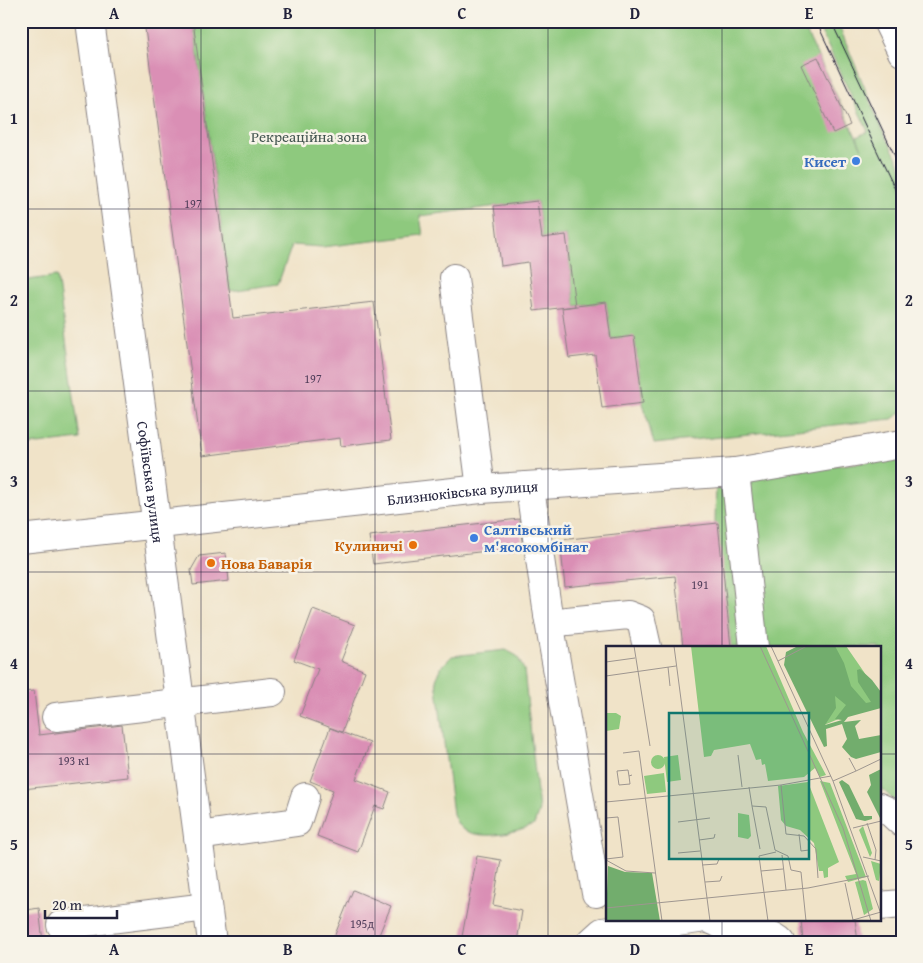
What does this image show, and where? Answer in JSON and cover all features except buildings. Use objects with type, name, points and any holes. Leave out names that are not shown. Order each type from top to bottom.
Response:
[{"type":"street","name":"Софіївська вулиця","points":[[90,21],[212,942]]},
{"type":"street","points":[[887,21],[902,52]]},
{"type":"street","points":[[454,278],[481,490]]},
{"type":"street","name":"Близнюківська вулиця","points":[[21,539],[481,490],[735,472],[902,444]]},
{"type":"street","points":[[735,472],[754,646]]},
{"type":"street","points":[[530,488],[548,615],[596,893]]},
{"type":"street","points":[[548,615],[557,622],[628,615],[640,620],[647,646]]},
{"type":"street","points":[[56,717],[272,692]]},
{"type":"street","points":[[198,836],[297,822],[305,797]]},
{"type":"street","points":[[880,807],[890,812],[902,823]]},
{"type":"street","points":[[880,906],[902,904]]},
{"type":"street","points":[[61,925],[207,907]]},
{"type":"street","points":[[591,942],[602,932],[692,920]]},
{"type":"street","points":[[712,920],[721,922],[743,938],[766,933],[781,942]]},
{"type":"green space","name":"Рекреаційна зона","points":[[193,21],[801,21],[862,149],[857,137],[868,131],[816,21],[837,21],[880,125],[902,168],[902,412],[892,419],[654,444],[643,403],[634,336],[611,339],[606,302],[575,306],[566,235],[542,238],[537,201],[420,216],[423,235],[322,247],[292,245],[278,284],[230,291]]},
{"type":"green space","points":[[57,276],[80,439],[21,446],[21,281]]},
{"type":"green space","points":[[902,458],[902,808],[880,787],[880,646],[731,646],[715,524],[716,479]]},
{"type":"green space","points":[[506,650],[517,656],[524,670],[539,810],[534,825],[497,835],[477,834],[461,828],[453,814],[436,680],[442,666],[452,656]]},
{"type":"tram line","points":[[816,21],[902,204]]},
{"type":"tram line","points":[[831,21],[902,171]]},
{"type":"place","name":"Кисет","points":[[856,161]]},
{"type":"place","name":"Салтівський м'ясокомбінат","points":[[474,538]]},
{"type":"place","name":"Кулиничі","points":[[413,545]]},
{"type":"place","name":"Нова Баварія","points":[[211,563]]}]
